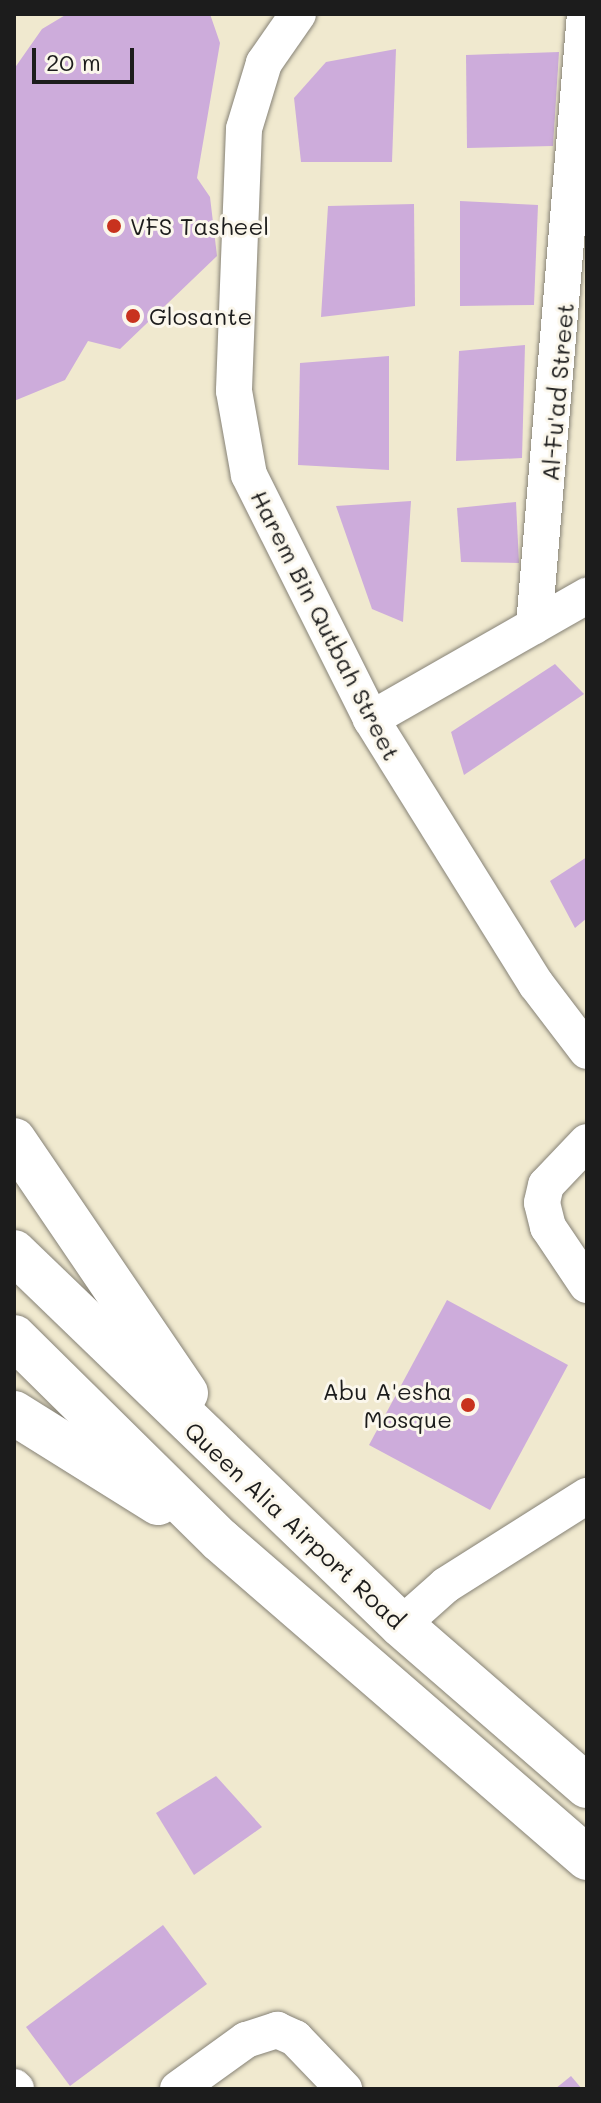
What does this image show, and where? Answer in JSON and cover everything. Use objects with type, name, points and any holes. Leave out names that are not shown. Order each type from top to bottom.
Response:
[{"type":"highway","points":[[14,1140],[247,1480]]},
{"type":"highway","name":"Queen Alia Airport Road","points":[[14,1252],[247,1480],[401,1625],[587,1786]]},
{"type":"highway","points":[[14,1337],[220,1540],[587,1858]]},
{"type":"highway","points":[[14,1413],[220,1540]]},
{"type":"street","name":"Harem Bin Qutbah Street","points":[[298,14],[264,63],[247,107],[234,391],[240,439],[264,517],[371,719],[536,984],[587,1051]]},
{"type":"street","name":"Al-Fu'ad Street","points":[[534,626],[585,14]]},
{"type":"street","points":[[371,719],[587,596]]},
{"type":"street","points":[[587,1142],[546,1185],[542,1203],[548,1227],[587,1285]]},
{"type":"street","points":[[401,1625],[446,1585],[587,1496]]},
{"type":"street","points":[[178,2089],[246,2040],[277,2030],[304,2046],[344,2089]]},
{"type":"building","name":"VFS Tasheel","points":[[67,14],[210,14],[220,43],[197,178],[210,197],[217,256],[120,349],[88,341],[65,380],[14,401],[14,69],[42,29]]},
{"type":"building","points":[[396,49],[392,162],[301,162],[294,98],[326,62]]},
{"type":"building","points":[[559,52],[553,146],[467,148],[466,55]]},
{"type":"building","points":[[460,201],[538,205],[534,305],[460,306]]},
{"type":"building","points":[[414,204],[415,306],[321,317],[328,206]]},
{"type":"building","points":[[525,345],[522,458],[456,461],[459,351]]},
{"type":"building","points":[[389,356],[389,470],[298,465],[300,363]]},
{"type":"building","points":[[411,501],[403,622],[372,609],[336,506]]},
{"type":"building","points":[[516,502],[519,563],[461,562],[457,508]]},
{"type":"building","points":[[555,664],[584,694],[464,775],[451,732]]},
{"type":"building","points":[[587,857],[587,918],[575,928],[550,881]]},
{"type":"building","name":"Abu A'esha Mosque","points":[[447,1300],[568,1365],[490,1510],[369,1445]]},
{"type":"building","points":[[216,1776],[262,1827],[194,1875],[156,1813]]},
{"type":"building","points":[[163,1925],[207,1984],[70,2086],[26,2027]]},
{"type":"building","points":[[571,2076],[582,2089],[555,2089]]},
{"type":"place","name":"VFS Tasheel","points":[[114,226]]},
{"type":"place","name":"Glosante","points":[[133,316]]},
{"type":"place","name":"Abu A'esha Mosque","points":[[468,1405]]}]
